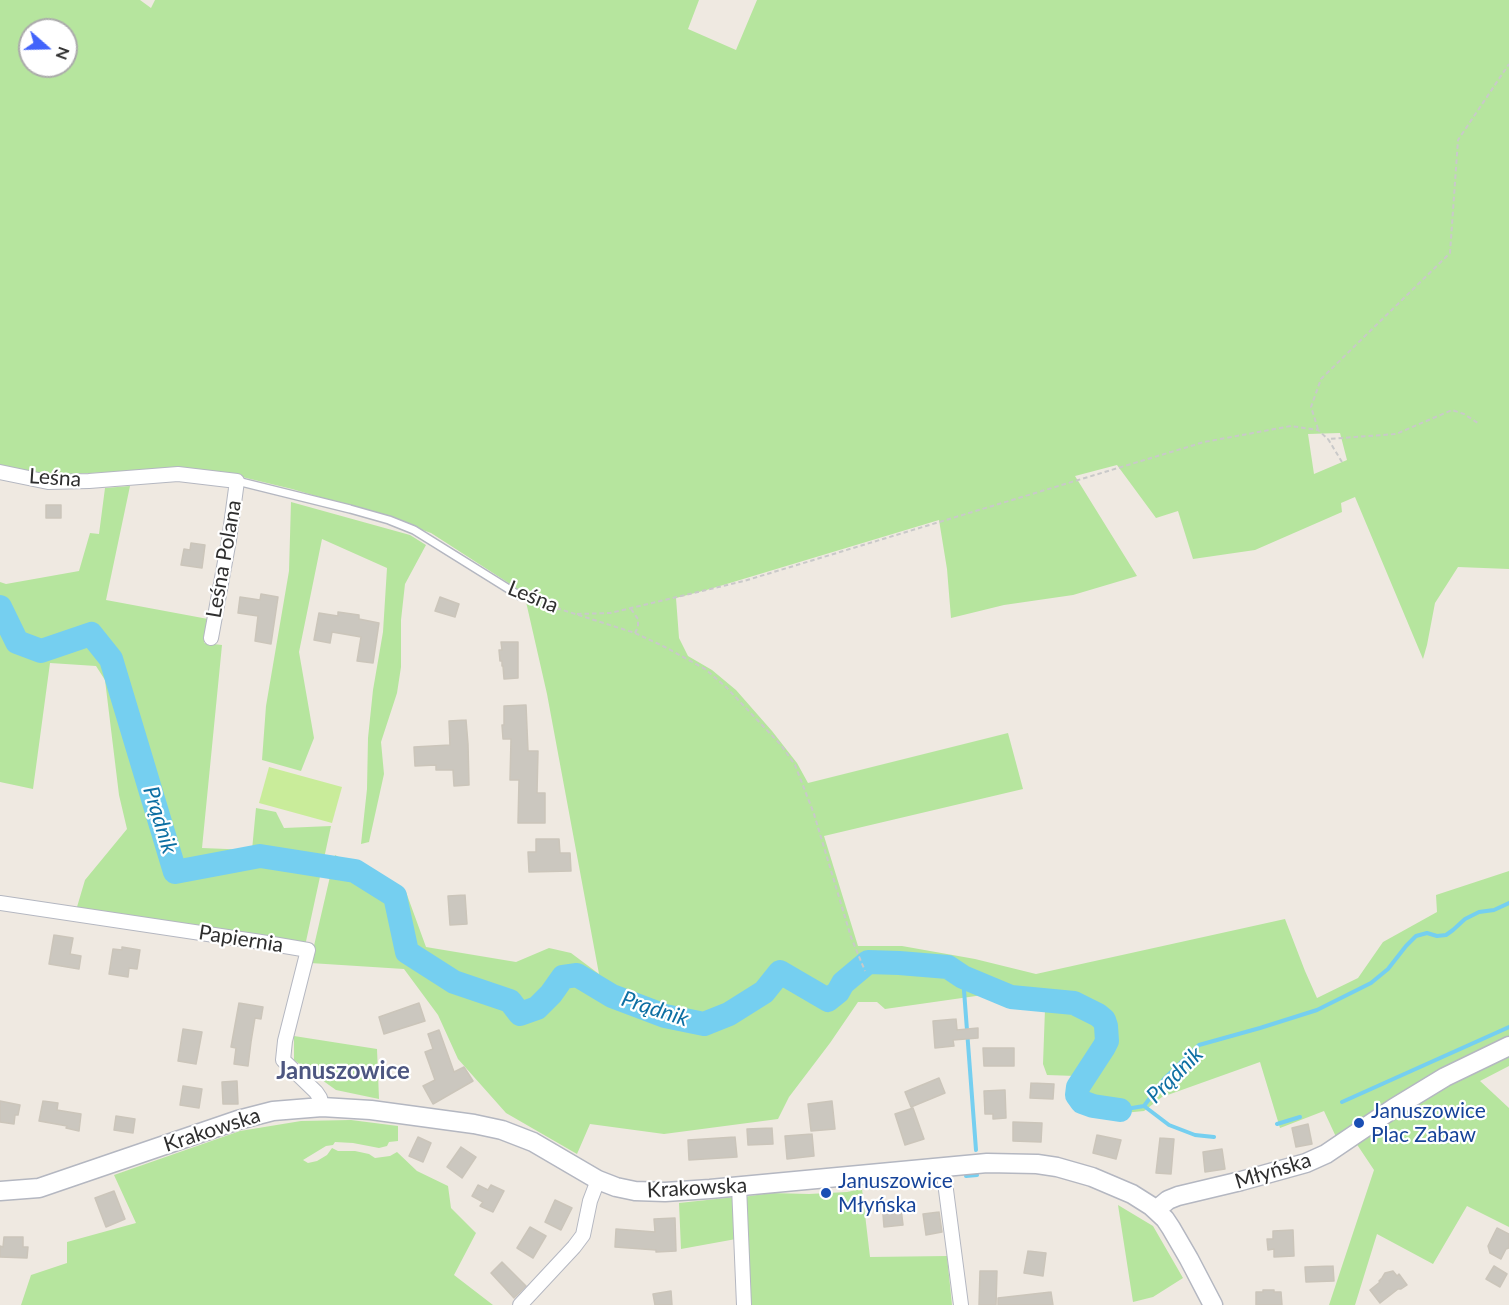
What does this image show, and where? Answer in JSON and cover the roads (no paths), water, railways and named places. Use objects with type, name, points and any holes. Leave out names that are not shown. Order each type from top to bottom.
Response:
[{"type":"main road","name":"Młyńska","points":[[1156,1210],[1168,1200],[1178,1196],[1306,1163],[1326,1154],[1445,1077],[1509,1046]]},
{"type":"main road","name":"Krakowska","points":[[0,1191],[39,1188],[238,1120],[273,1111],[322,1107],[362,1109],[502,1130],[533,1142],[598,1180],[616,1187],[646,1192],[739,1186],[943,1167],[1000,1163],[1037,1164],[1084,1175],[1124,1190],[1156,1210],[1175,1235],[1213,1305]]},
{"type":"street","name":"Leśna","points":[[0,472],[48,482],[178,474],[237,481]]},
{"type":"street","name":"Leśna Polana","points":[[211,638],[237,481]]},
{"type":"street","name":"Papiernia","points":[[0,903],[308,950],[285,1041],[284,1060],[319,1095],[322,1107]]},
{"type":"street","points":[[943,1167],[961,1305]]},
{"type":"street","points":[[520,1305],[583,1235],[590,1201],[598,1180]]},
{"type":"street","points":[[739,1186],[744,1305]]},
{"type":"lane","name":"Leśna","points":[[237,481],[389,520],[414,531],[520,597]]},
{"type":"waterway","name":"Prądnik","points":[[0,607],[17,642],[41,651],[91,634],[111,659],[175,872],[260,856],[355,871],[395,896],[407,952],[454,982],[510,1001],[520,1014],[537,1008],[563,977],[577,975],[612,996],[665,1016],[704,1024],[729,1014],[764,992],[780,972],[828,1000],[838,992],[843,983],[868,962],[948,967],[963,977],[1011,997],[1074,1003],[1098,1015],[1104,1020],[1107,1041],[1078,1087],[1077,1095],[1082,1102],[1093,1106],[1120,1110]]},
{"type":"waterway","name":"Prądnik","points":[[1120,1110],[1144,1106],[1164,1079],[1199,1045],[1317,1010],[1371,983],[1388,969],[1416,936],[1427,933],[1437,936],[1446,935],[1465,919],[1509,903]]},
{"type":"waterway","points":[[963,977],[976,1150]]},
{"type":"waterway","points":[[1342,1102],[1509,1027]]},
{"type":"waterway","points":[[1144,1106],[1169,1125],[1195,1135],[1214,1137]]},
{"type":"waterway","points":[[1277,1124],[1300,1117]]},
{"type":"waterway","points":[[966,1176],[977,1175]]},
{"type":"place","name":"Januszowice Plac Zabaw","points":[[1359,1123]]},
{"type":"place","name":"Januszowice Młyńska","points":[[826,1193]]},
{"type":"district","name":"Januszowice","points":[[343,1071]]}]
